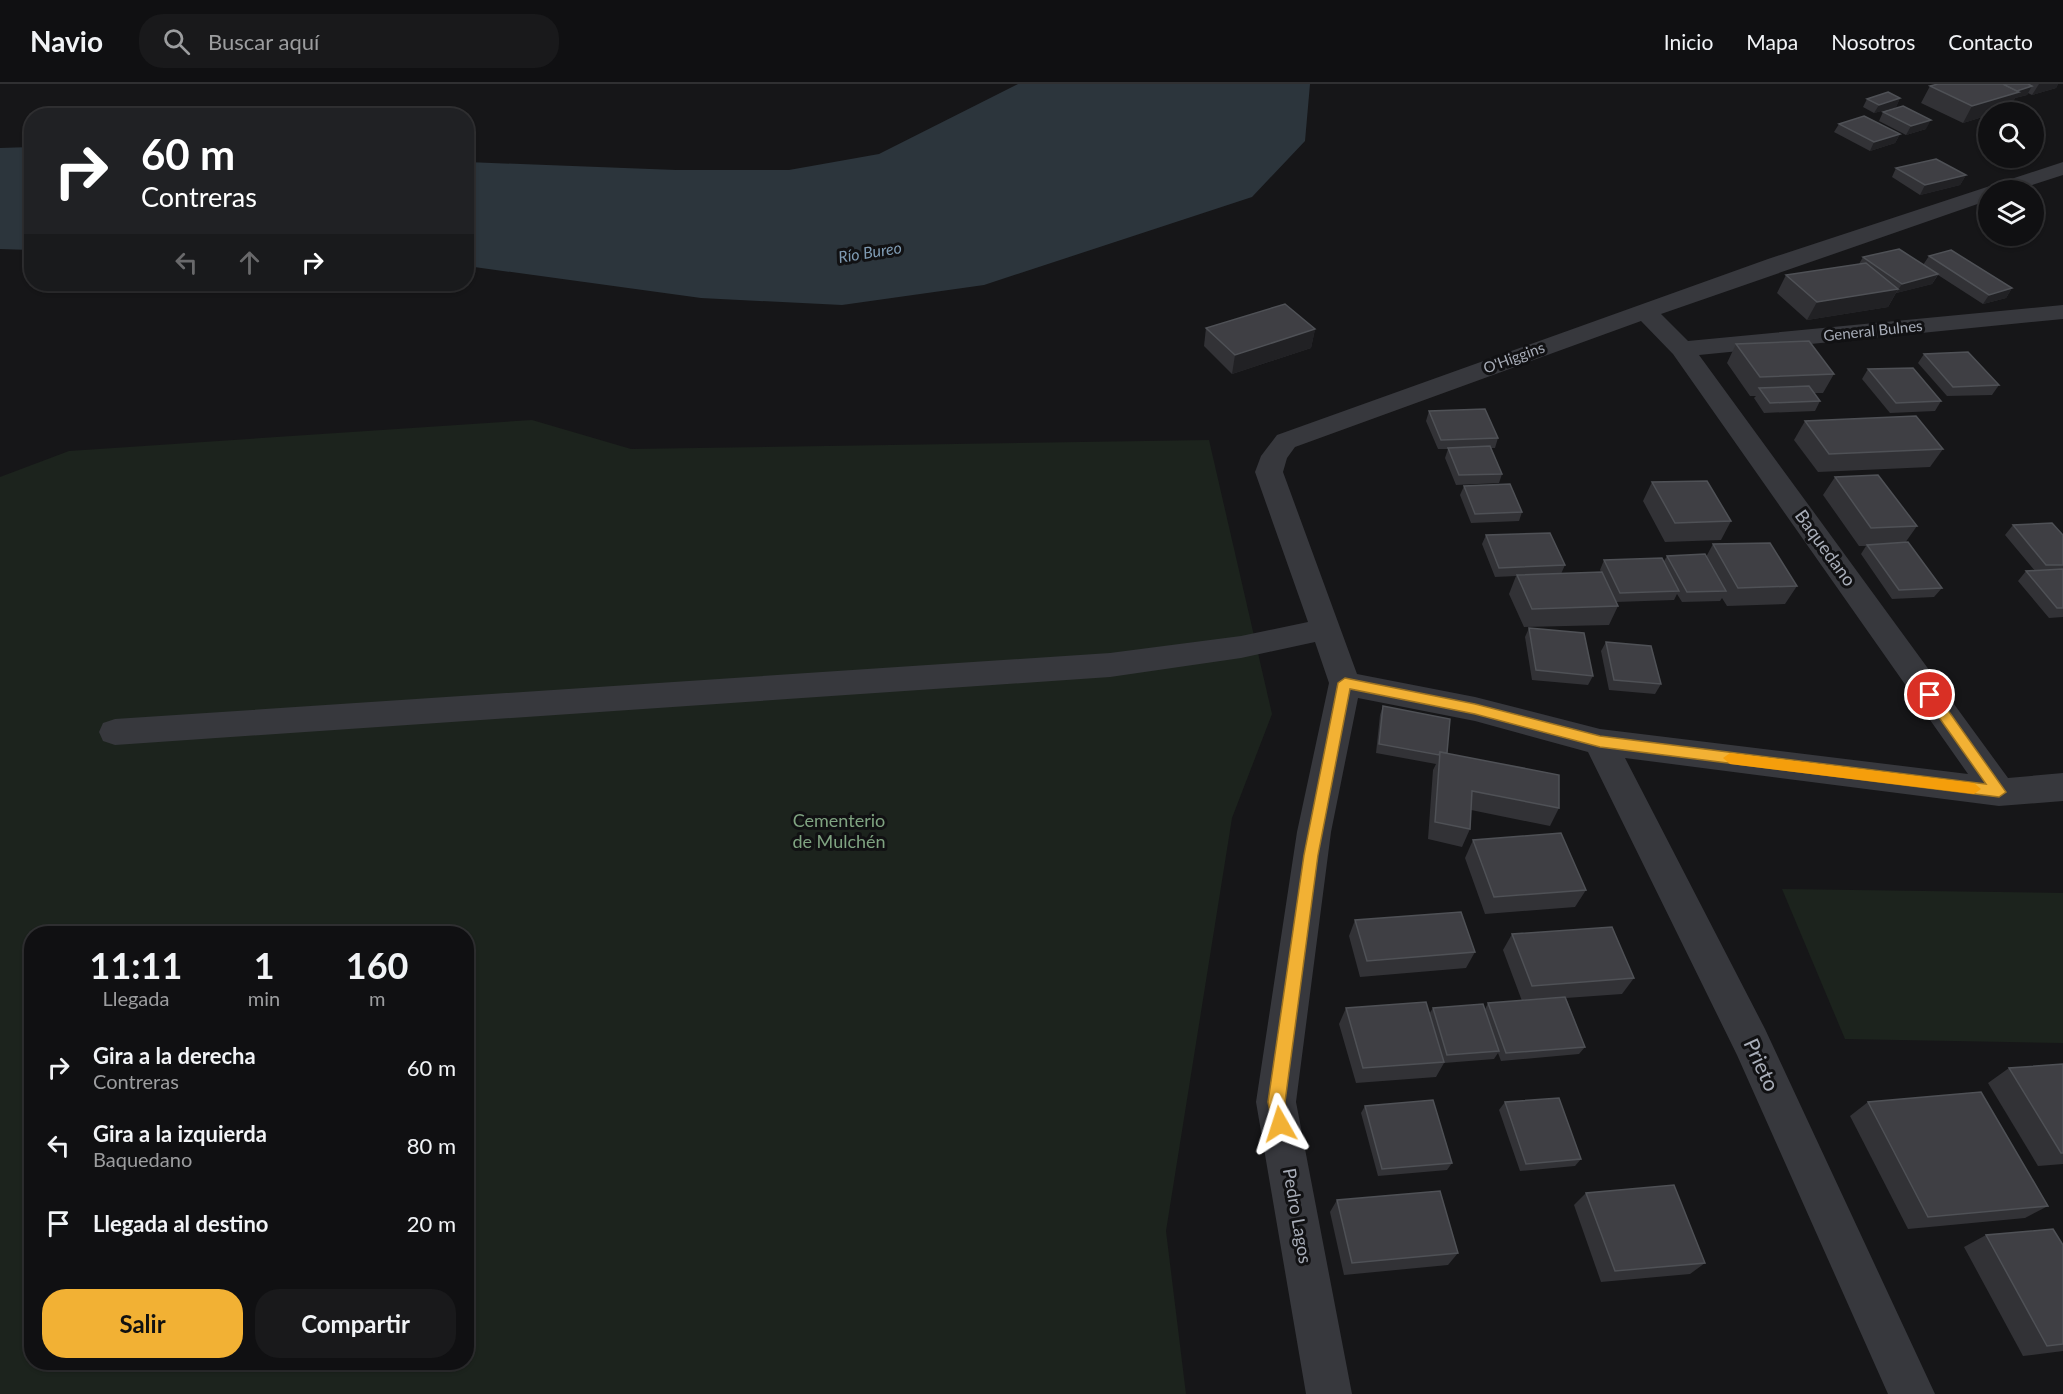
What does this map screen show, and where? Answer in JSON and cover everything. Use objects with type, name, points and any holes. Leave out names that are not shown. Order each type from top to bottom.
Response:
[{"type":"street","points":[[2032,180],[2060,172]]},
{"type":"street","name":"O'Higgins","points":[[1345,683],[1269,472],[1274,456],[1286,441],[1644,311],[1978,197]]},
{"type":"street","name":"Baquedano","points":[[1644,311],[1682,349],[1999,792]]},
{"type":"street","name":"General Bulnes","points":[[1682,349],[2063,312]]},
{"type":"street","points":[[115,732],[1110,665],[1241,647],[1324,629]]},
{"type":"street","points":[[1345,683],[1475,709],[1600,742],[1999,792],[2063,787]]},
{"type":"street","name":"Pedro Lagos","points":[[1329,1394],[1276,1102],[1314,832],[1345,683]]},
{"type":"street","name":"Prieto","points":[[1600,742],[1751,1042],[1912,1394]]},
{"type":"green space","name":"Cementerio de Mulchén","points":[[532,420],[631,449],[1209,440],[1272,714],[1232,818],[1166,1231],[1186,1394],[0,1394],[0,477],[69,451]]},
{"type":"green space","points":[[1782,889],[2063,893],[2063,1043],[1845,1039]]},
{"type":"water","name":"Río Bureo","points":[[1018,84],[1310,84],[1305,141],[1252,197],[984,285],[842,305],[701,298],[474,267],[474,162],[676,170],[789,170],[879,154]]},
{"type":"water","points":[[24,147],[24,250],[0,249],[0,148]]},
{"type":"building","points":[[2003,84],[2019,92],[1978,102],[1978,104],[1972,106],[1930,86]]},
{"type":"building","points":[[2003,84],[2028,84],[2032,86],[2017,91]]},
{"type":"building","points":[[1888,92],[1900,98],[1879,105],[1867,99]]},
{"type":"building","points":[[1903,106],[1931,120],[1911,126],[1883,112]]},
{"type":"building","points":[[1864,116],[1900,134],[1874,142],[1839,124]]},
{"type":"building","points":[[1936,159],[1966,175],[1925,185],[1896,168]]},
{"type":"building","points":[[1899,249],[1938,274],[1902,284],[1863,257]]},
{"type":"building","points":[[1951,250],[2012,288],[1989,295],[1929,256]]},
{"type":"building","points":[[1866,263],[1898,289],[1817,302],[1786,275]]},
{"type":"building","points":[[1285,304],[1315,329],[1235,355],[1206,328]]},
{"type":"building","points":[[1809,341],[1834,374],[1760,377],[1736,344]]},
{"type":"building","points":[[1968,352],[1999,385],[1953,387],[1924,354]]},
{"type":"building","points":[[1913,368],[1941,401],[1896,403],[1868,369]]},
{"type":"building","points":[[1809,386],[1820,401],[1770,403],[1759,388]]},
{"type":"building","points":[[1485,409],[1498,438],[1441,440],[1429,411]]},
{"type":"building","points":[[1916,416],[1943,449],[1829,454],[1805,421]]},
{"type":"building","points":[[1490,446],[1502,474],[1459,475],[1448,448]]},
{"type":"building","points":[[1878,475],[1917,526],[1871,528],[1835,477]]},
{"type":"building","points":[[1707,481],[1731,521],[1675,523],[1652,482]]},
{"type":"building","points":[[1510,484],[1522,512],[1475,514],[1464,486]]},
{"type":"building","points":[[2052,523],[2063,535],[2063,565],[2046,565],[2013,525]]},
{"type":"building","points":[[1550,533],[1565,565],[1499,568],[1486,535]]},
{"type":"building","points":[[1908,542],[1942,588],[1899,590],[1867,545]]},
{"type":"building","points":[[1770,543],[1797,586],[1738,588],[1713,544]]},
{"type":"building","points":[[1705,554],[1726,591],[1687,592],[1667,556]]},
{"type":"building","points":[[1662,558],[1679,591],[1620,593],[1604,560]]},
{"type":"building","points":[[2063,569],[2063,608],[2057,608],[2026,571]]},
{"type":"building","points":[[1602,572],[1618,606],[1532,609],[1517,575]]},
{"type":"building","points":[[1529,628],[1584,633],[1593,676],[1536,670]]},
{"type":"building","points":[[1606,642],[1651,646],[1661,684],[1614,680]]},
{"type":"building","points":[[1383,706],[1450,719],[1447,753],[1440,752],[1439,755],[1379,744]]},
{"type":"building","points":[[1440,752],[1559,775],[1559,808],[1472,791],[1470,829],[1435,822]]},
{"type":"building","points":[[1561,833],[1586,890],[1494,897],[1473,840]]},
{"type":"building","points":[[1461,912],[1475,952],[1367,961],[1355,920]]},
{"type":"building","points":[[1612,927],[1634,978],[1532,986],[1512,934]]},
{"type":"building","points":[[1565,997],[1585,1047],[1506,1053],[1488,1003]]},
{"type":"building","points":[[1426,1002],[1444,1062],[1363,1068],[1346,1008]]},
{"type":"building","points":[[1483,1004],[1499,1051],[1447,1055],[1433,1008]]},
{"type":"building","points":[[2063,1064],[2063,1153],[2061,1153],[2009,1068]]},
{"type":"building","points":[[1981,1092],[2048,1206],[1928,1217],[1868,1102]]},
{"type":"building","points":[[1559,1098],[1581,1159],[1526,1164],[1505,1102]]},
{"type":"building","points":[[1433,1100],[1452,1163],[1382,1169],[1365,1106]]},
{"type":"building","points":[[1674,1185],[1705,1263],[1615,1271],[1586,1193]]},
{"type":"building","points":[[1440,1191],[1458,1253],[1352,1263],[1337,1200]]},
{"type":"building","points":[[2053,1229],[2063,1245],[2063,1344],[2047,1346],[1986,1235]]},
{"type":"slow traffic","points":[[1730,758],[1974,789]]},
{"type":"route","points":[[1280,1124],[1276,1102],[1314,832],[1345,683],[1475,709],[1600,742],[1999,792],[1930,695]]}]
